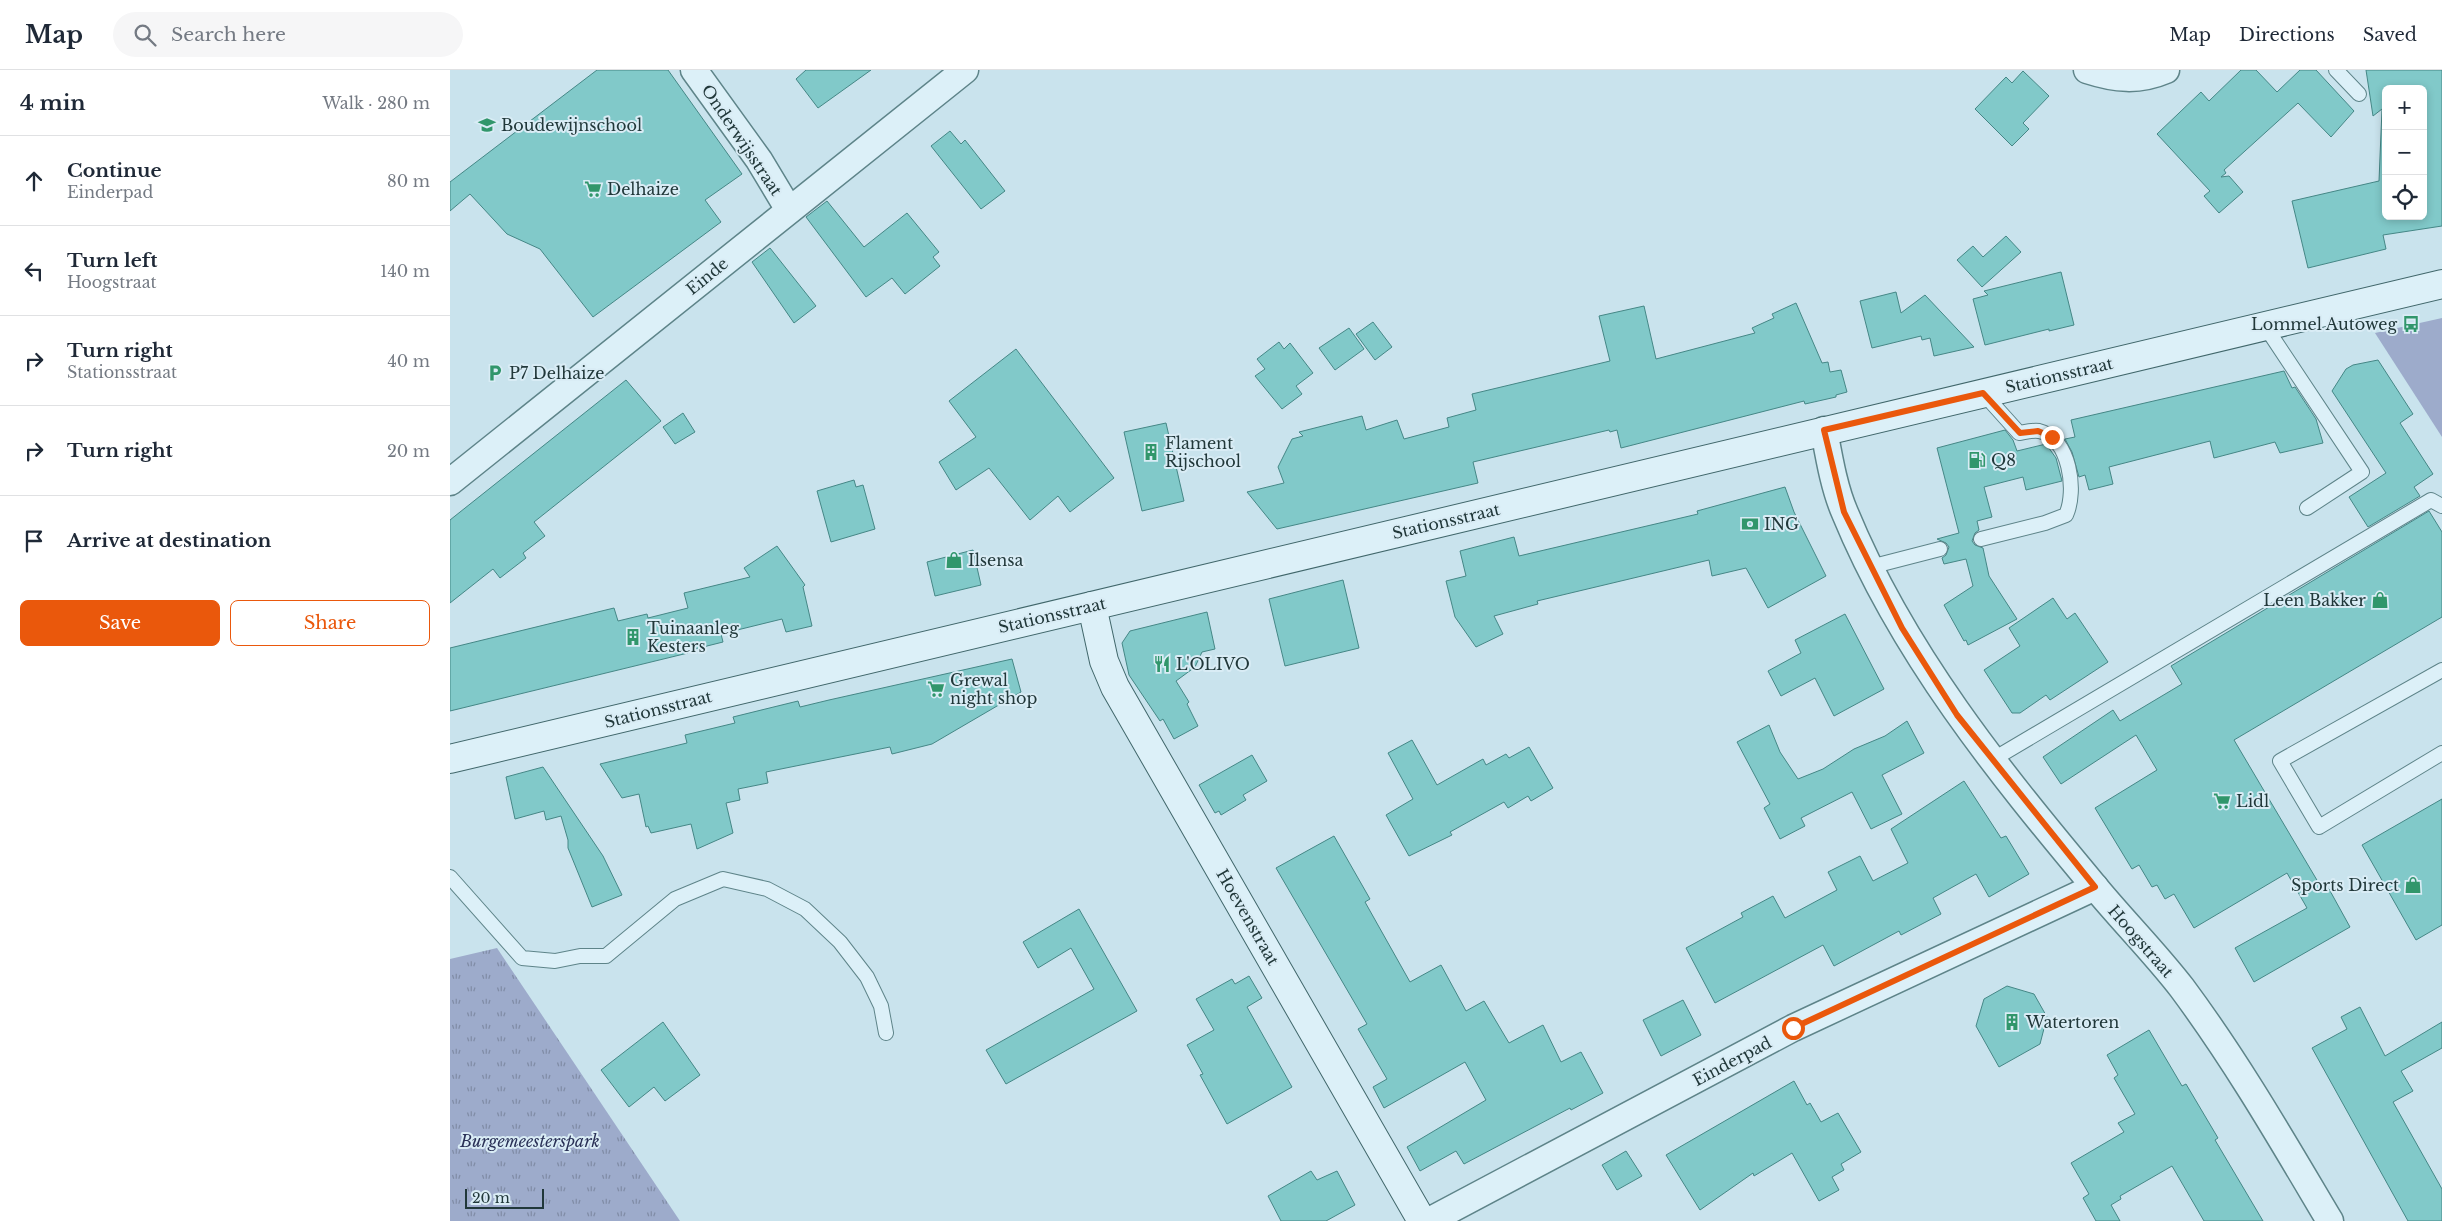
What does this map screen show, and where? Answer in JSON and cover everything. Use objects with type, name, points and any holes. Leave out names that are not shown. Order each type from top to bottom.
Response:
[{"type":"main road","name":"Stationsstraat","points":[[450,759],[2442,284]]},
{"type":"main road","name":"Hoevenstraat","points":[[1092,606],[1104,661],[1116,687],[1422,1221]]},
{"type":"street","name":"Onderwijsstraat","points":[[694,70],[759,160],[789,210]]},
{"type":"street","name":"Einde","points":[[450,482],[965,70]]},
{"type":"street","points":[[2087,70],[2122,79],[2139,79],[2166,70]]},
{"type":"street","name":"Hoogstraat","points":[[1824,430],[1844,512],[1902,628],[1929,672],[1957,715],[1992,760],[2095,887],[2181,988],[2263,1110],[2330,1221]]},
{"type":"street","name":"Einderpad","points":[[1429,1221],[1793,1028],[2095,887]]},
{"type":"lane","points":[[2336,70],[2359,94]]},
{"type":"lane","points":[[2266,326],[2362,472],[2307,508]]},
{"type":"lane","points":[[1981,539],[2045,523],[2066,515],[2072,503],[2069,476],[2062,447],[2052,437],[2038,431],[2020,433],[1983,393]]},
{"type":"lane","points":[[1992,760],[2119,687],[2431,500],[2442,506]]},
{"type":"lane","points":[[1870,567],[1940,549]]},
{"type":"lane","points":[[2442,670],[2280,761],[2319,827],[2442,753]]},
{"type":"lane","points":[[450,877],[522,958],[556,961],[580,956],[606,956],[675,899],[723,879],[767,889],[805,909],[840,942],[867,977],[881,1006],[886,1033]]},
{"type":"green space","points":[[2442,318],[2442,437],[2375,333]]},
{"type":"green space","name":"Burgemeesterspark","points":[[497,948],[680,1221],[450,1221],[450,959]]},
{"type":"building","name":"Delhaize","points":[[597,70],[668,70],[742,174],[705,200],[721,222],[593,317],[540,249],[507,234],[470,194],[450,211],[450,182]]},
{"type":"building","points":[[806,70],[871,70],[818,108],[796,79]]},
{"type":"building","points":[[2241,70],[2256,70],[2277,92],[2300,70],[2316,70],[2354,111],[2331,137],[2298,103],[2224,170],[2226,173],[2221,177],[2229,176],[2243,192],[2219,213],[2204,196],[2210,191],[2157,134],[2201,92],[2209,101]]},
{"type":"building","points":[[2366,70],[2442,70],[2442,226],[2383,235],[2386,249],[2308,268],[2292,201],[2379,181],[2382,109],[2373,116]]},
{"type":"building","points":[[2023,71],[2049,96],[2023,123],[2029,129],[2012,146],[1975,109],[2006,77],[2012,83]]},
{"type":"building","points":[[950,131],[961,144],[965,140],[1005,191],[981,209],[931,146]]},
{"type":"building","points":[[827,201],[864,247],[907,213],[939,252],[933,257],[940,266],[905,294],[892,278],[866,297],[806,217]]},
{"type":"building","points":[[2006,236],[2021,252],[1982,287],[1957,260],[1973,246],[1983,257]]},
{"type":"building","points":[[770,248],[816,306],[794,323],[752,262]]},
{"type":"building","points":[[2061,272],[2074,325],[2049,331],[2049,329],[1985,345],[1973,299],[1988,295],[1984,291]]},
{"type":"building","points":[[1896,292],[1901,313],[1925,295],[1974,347],[1934,356],[1930,338],[1922,340],[1921,336],[1872,348],[1860,301]]},
{"type":"building","points":[[1796,303],[1822,363],[1828,362],[1830,372],[1841,370],[1847,392],[1836,395],[1836,397],[1805,404],[1804,401],[1621,448],[1617,430],[1610,432],[1609,430],[1473,462],[1478,483],[1277,529],[1247,492],[1284,483],[1278,467],[1292,439],[1303,436],[1299,432],[1362,416],[1366,430],[1397,420],[1404,439],[1449,427],[1447,418],[1476,410],[1472,394],[1610,361],[1599,316],[1644,306],[1656,359],[1755,333],[1752,328],[1774,318],[1772,314]]},
{"type":"building","points":[[1373,322],[1392,347],[1375,360],[1356,334]]},
{"type":"building","points":[[1349,328],[1364,349],[1335,370],[1319,348]]},
{"type":"building","points":[[1279,342],[1284,349],[1290,343],[1313,373],[1296,386],[1302,394],[1282,409],[1255,376],[1265,369],[1257,359]]},
{"type":"building","points":[[1016,349],[1114,478],[1070,512],[1058,496],[1030,520],[989,468],[956,490],[939,462],[976,437],[949,401]]},
{"type":"building","points":[[2378,360],[2413,414],[2400,423],[2433,474],[2414,487],[2420,496],[2368,527],[2349,497],[2386,473],[2332,391],[2346,369],[2353,365]]},
{"type":"building","points":[[2284,371],[2292,388],[2295,387],[2316,419],[2323,443],[2280,453],[2275,442],[2214,458],[2210,441],[2109,467],[2113,484],[2089,490],[2085,475],[2079,477],[2072,452],[2065,439],[2075,437],[2071,420]]},
{"type":"building","points":[[626,380],[661,421],[534,522],[545,536],[523,553],[526,558],[500,578],[493,569],[450,603],[450,520]]},
{"type":"building","points":[[683,413],[695,432],[675,444],[663,427]]},
{"type":"building","name":"Flament Rijschool","points":[[1166,423],[1184,501],[1142,511],[1124,432]]},
{"type":"building","points":[[2005,430],[2013,440],[2017,451],[2046,444],[2056,458],[2062,481],[2026,490],[2023,477],[1984,487],[1992,517],[1977,521],[1979,530],[1975,533],[1972,541],[1975,545],[1983,548],[1989,576],[2017,619],[1968,645],[1944,605],[1973,586],[1966,559],[1944,564],[1942,558],[1946,555],[1949,547],[1946,543],[1937,539],[1959,533],[1937,448]]},
{"type":"building","points":[[854,480],[856,487],[863,485],[875,529],[831,542],[817,491]]},
{"type":"building","points":[[1785,487],[1794,512],[1826,576],[1768,608],[1746,568],[1712,576],[1709,560],[1537,601],[1538,604],[1494,616],[1503,634],[1476,647],[1455,617],[1446,581],[1466,576],[1460,551],[1514,537],[1519,556],[1698,514],[1697,511]]},
{"type":"building","points":[[2429,511],[2442,532],[2442,617],[2234,740],[2324,892],[2329,889],[2350,927],[2254,982],[2235,948],[2307,908],[2287,873],[2194,928],[2174,894],[2165,899],[2157,885],[2152,887],[2139,865],[2132,869],[2095,808],[2157,770],[2136,735],[2061,784],[2043,757],[2113,710],[2120,721],[2182,684],[2171,666]]},
{"type":"building","points":[[777,546],[805,585],[803,587],[812,626],[786,632],[782,619],[721,634],[723,642],[687,651],[688,653],[450,711],[450,648],[614,608],[618,621],[647,614],[648,618],[688,608],[684,593],[750,577],[744,568]]},
{"type":"building","name":"Ilsensa","points":[[973,550],[981,585],[935,596],[927,562]]},
{"type":"building","points":[[1343,580],[1359,648],[1285,666],[1269,599]]},
{"type":"building","points":[[2053,598],[2067,619],[2075,613],[2108,662],[2050,700],[2046,695],[2020,713],[2012,713],[1984,670],[2020,646],[2009,628]]},
{"type":"building","name":"L'OLIVO","points":[[1207,612],[1215,649],[1202,652],[1195,667],[1176,681],[1189,702],[1187,704],[1198,726],[1174,739],[1163,719],[1160,721],[1129,675],[1122,643],[1130,631]]},
{"type":"building","points":[[1845,614],[1884,689],[1834,716],[1815,678],[1781,696],[1768,671],[1801,653],[1795,640]]},
{"type":"building","points":[[1012,659],[1021,692],[932,744],[892,754],[890,747],[766,772],[768,783],[738,789],[740,800],[726,803],[733,833],[697,849],[691,824],[651,833],[648,826],[646,827],[639,794],[622,798],[600,764],[687,743],[685,735],[735,723],[733,717],[798,701],[800,707]]},
{"type":"building","points":[[1907,721],[1924,753],[1882,775],[1902,814],[1871,829],[1852,792],[1801,818],[1805,826],[1780,839],[1764,808],[1770,804],[1737,742],[1769,725],[1780,752],[1798,779],[1823,769],[1854,749],[1885,736]]},
{"type":"building","points":[[1412,740],[1437,785],[1483,759],[1486,765],[1506,754],[1509,758],[1529,747],[1553,788],[1531,801],[1528,796],[1508,808],[1504,802],[1450,832],[1452,835],[1409,856],[1386,815],[1413,799],[1388,753]]},
{"type":"building","points":[[1252,755],[1267,781],[1243,795],[1246,800],[1221,815],[1219,811],[1215,813],[1199,785]]},
{"type":"building","points":[[543,767],[603,856],[622,895],[592,907],[568,848],[568,840],[561,816],[546,820],[544,811],[515,819],[506,777]]},
{"type":"building","points":[[1964,781],[2001,838],[2006,836],[2029,874],[1989,897],[1976,874],[1933,898],[1941,914],[1901,935],[1899,931],[1834,966],[1823,945],[1715,1003],[1686,948],[1743,917],[1741,913],[1773,896],[1785,918],[1837,890],[1828,872],[1860,856],[1873,881],[1908,863],[1891,829]]},
{"type":"building","name":"Sports Direct","points":[[2442,799],[2442,925],[2416,940],[2362,845]]},
{"type":"building","points":[[1334,836],[1370,899],[1365,902],[1410,982],[1441,965],[1466,1011],[1484,1001],[1509,1043],[1543,1025],[1561,1062],[1581,1052],[1603,1093],[1571,1110],[1570,1108],[1464,1164],[1456,1151],[1420,1171],[1407,1147],[1486,1100],[1465,1062],[1384,1108],[1373,1087],[1387,1079],[1358,1029],[1367,1024],[1276,868]]},
{"type":"building","points":[[1079,909],[1137,1011],[1006,1084],[986,1050],[1094,989],[1071,948],[1038,968],[1023,942]]},
{"type":"building","points":[[1249,976],[1262,998],[1247,1007],[1292,1087],[1227,1124],[1200,1075],[1203,1074],[1187,1045],[1214,1030],[1196,999],[1232,979],[1235,984]]},
{"type":"building","name":"Watertoren","points":[[2007,986],[2034,994],[2047,1017],[2040,1044],[1999,1067],[1976,1026],[1984,999]]},
{"type":"building","points":[[1683,1000],[1701,1035],[1661,1056],[1643,1020]]},
{"type":"building","points":[[2360,1007],[2385,1056],[2442,1022],[2442,1048],[2401,1071],[2413,1091],[2393,1102],[2442,1189],[2442,1221],[2408,1221],[2312,1048],[2347,1029],[2341,1017]]},
{"type":"building","points":[[663,1022],[700,1075],[665,1101],[654,1087],[629,1107],[601,1070]]},
{"type":"building","points":[[2149,1030],[2182,1086],[2186,1084],[2218,1138],[2215,1140],[2263,1221],[2204,1221],[2172,1166],[2120,1196],[2121,1199],[2111,1205],[2120,1221],[2096,1221],[2083,1198],[2089,1194],[2071,1163],[2124,1132],[2118,1123],[2135,1114],[2114,1078],[2118,1075],[2107,1055]]},
{"type":"building","points":[[1794,1081],[1807,1105],[1810,1103],[1821,1122],[1838,1113],[1861,1152],[1841,1164],[1844,1170],[1832,1177],[1839,1190],[1819,1201],[1792,1153],[1754,1176],[1753,1173],[1700,1210],[1666,1155]]},
{"type":"building","points":[[1626,1151],[1642,1176],[1617,1190],[1602,1165]]},
{"type":"building","points":[[1311,1171],[1317,1180],[1337,1171],[1355,1205],[1326,1221],[1281,1221],[1268,1196]]},
{"type":"place","name":"Boudewijnschool","points":[[487,125]]},
{"type":"place","name":"Delhaize","points":[[593,189]]},
{"type":"place","name":"Lommel Autoweg","points":[[2411,324]]},
{"type":"place","name":"P7 Delhaize","points":[[495,373]]},
{"type":"place","name":"Flament Rijschool","points":[[1151,452]]},
{"type":"place","name":"Q8","points":[[1977,460]]},
{"type":"place","name":"ING","points":[[1750,524]]},
{"type":"place","name":"Ilsensa","points":[[954,560]]},
{"type":"place","name":"Leen Bakker","points":[[2380,600]]},
{"type":"place","name":"Tuinaanleg Kesters","points":[[633,637]]},
{"type":"place","name":"L'OLIVO","points":[[1162,664]]},
{"type":"place","name":"Grewal night shop","points":[[936,689]]},
{"type":"place","name":"Lidl","points":[[2222,801]]},
{"type":"place","name":"Sports Direct","points":[[2413,885]]},
{"type":"place","name":"Watertoren","points":[[2012,1022]]},
{"type":"route","points":[[1793,1028],[2095,887],[1957,715],[1902,628],[1844,512],[1824,430],[1983,393],[2020,433],[2038,431],[2052,437]]}]
